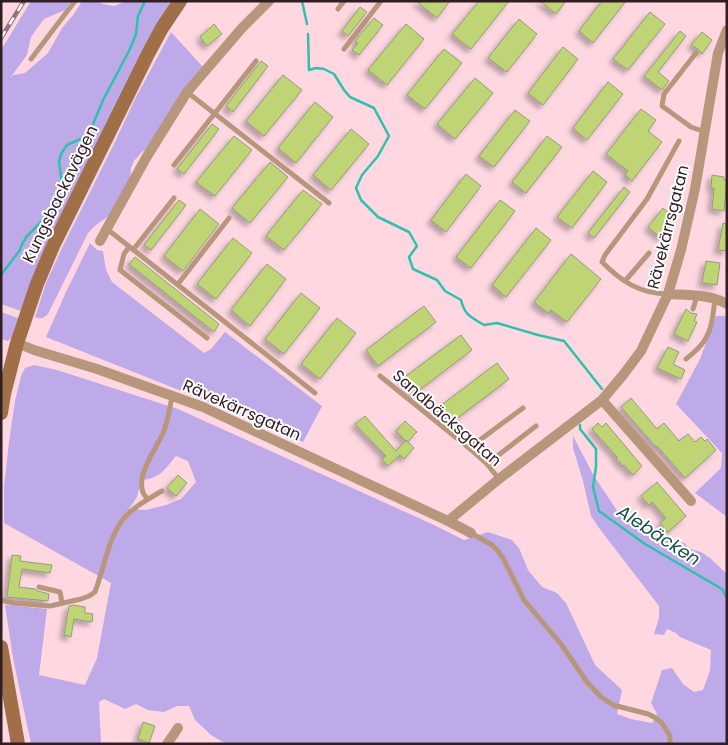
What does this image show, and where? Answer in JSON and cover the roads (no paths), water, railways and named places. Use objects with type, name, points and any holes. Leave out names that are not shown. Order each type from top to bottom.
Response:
[{"type":"street","name":"Kungsbackavägen","points":[[1,413],[17,343],[37,284],[53,246],[148,54],[180,1]]},
{"type":"street","points":[[100,242],[146,158],[187,92],[242,28],[269,1]]},
{"type":"street","name":"Rävekärrsgatan","points":[[448,520],[602,400],[641,351],[668,294],[681,250],[705,132],[718,53],[727,30]]},
{"type":"street","points":[[668,294],[715,299],[727,304]]},
{"type":"street","name":"Rävekärrsgatan","points":[[17,343],[203,407],[448,520],[471,533]]},
{"type":"street","points":[[602,400],[691,501]]},
{"type":"street","points":[[1,647],[18,744]]},
{"type":"street","points":[[167,744],[178,728]]},
{"type":"lane","points":[[30,59],[75,1]]},
{"type":"lane","points":[[338,9],[344,1]]},
{"type":"lane","points":[[344,49],[381,1]]},
{"type":"lane","points":[[696,53],[664,94],[662,106],[691,127],[705,132]]},
{"type":"lane","points":[[174,166],[214,112],[256,61]]},
{"type":"lane","points":[[187,92],[328,203]]},
{"type":"lane","points":[[668,294],[640,290],[625,281],[602,262],[605,255],[647,199],[678,141]]},
{"type":"lane","points":[[174,198],[124,254],[120,270],[207,338]]},
{"type":"lane","points":[[178,284],[229,218]]},
{"type":"lane","points":[[107,228],[315,393]]},
{"type":"lane","points":[[625,281],[648,253]]},
{"type":"lane","points":[[693,309],[697,296]]},
{"type":"lane","points":[[686,359],[701,346],[707,337],[712,322],[715,299]]},
{"type":"lane","name":"Sandbäcksgatan","points":[[380,376],[469,448],[487,464],[499,479]]},
{"type":"lane","points":[[148,499],[144,496],[141,482],[145,467],[164,430],[172,396]]},
{"type":"lane","points":[[469,448],[522,408]]},
{"type":"lane","points":[[487,464],[536,426]]},
{"type":"lane","points":[[1,600],[50,606],[81,599],[95,592],[114,534],[125,517],[148,499],[162,491]]},
{"type":"lane","points":[[471,533],[492,545],[498,551],[524,600],[560,644],[587,682],[601,697],[613,705],[654,717],[662,723],[670,736],[670,744]]},
{"type":"lane","points":[[39,586],[60,592],[62,603]]},
{"type":"waterway","points":[[1,275],[20,250],[27,236],[41,222],[58,199],[62,184],[59,162],[61,154],[67,145],[87,136],[91,129],[103,100],[129,51],[136,34],[138,16],[145,1]]},
{"type":"waterway","name":"Alebäcken","points":[[302,1],[307,24]]},
{"type":"waterway","name":"Alebäcken","points":[[308,34],[309,70],[316,68],[324,69],[334,74],[350,97],[374,108],[389,136],[378,156],[362,175],[356,188],[361,200],[378,217],[409,232],[417,246],[409,257],[413,269],[437,280],[445,291],[461,300],[464,310],[469,316],[484,325],[497,323],[564,341],[602,389]]},
{"type":"waterway","name":"Alebäcken","points":[[580,425],[580,429],[596,449],[593,487],[599,511],[645,544],[722,589],[727,598]]},
{"type":"railway","points":[[1,38],[24,1]]}]
